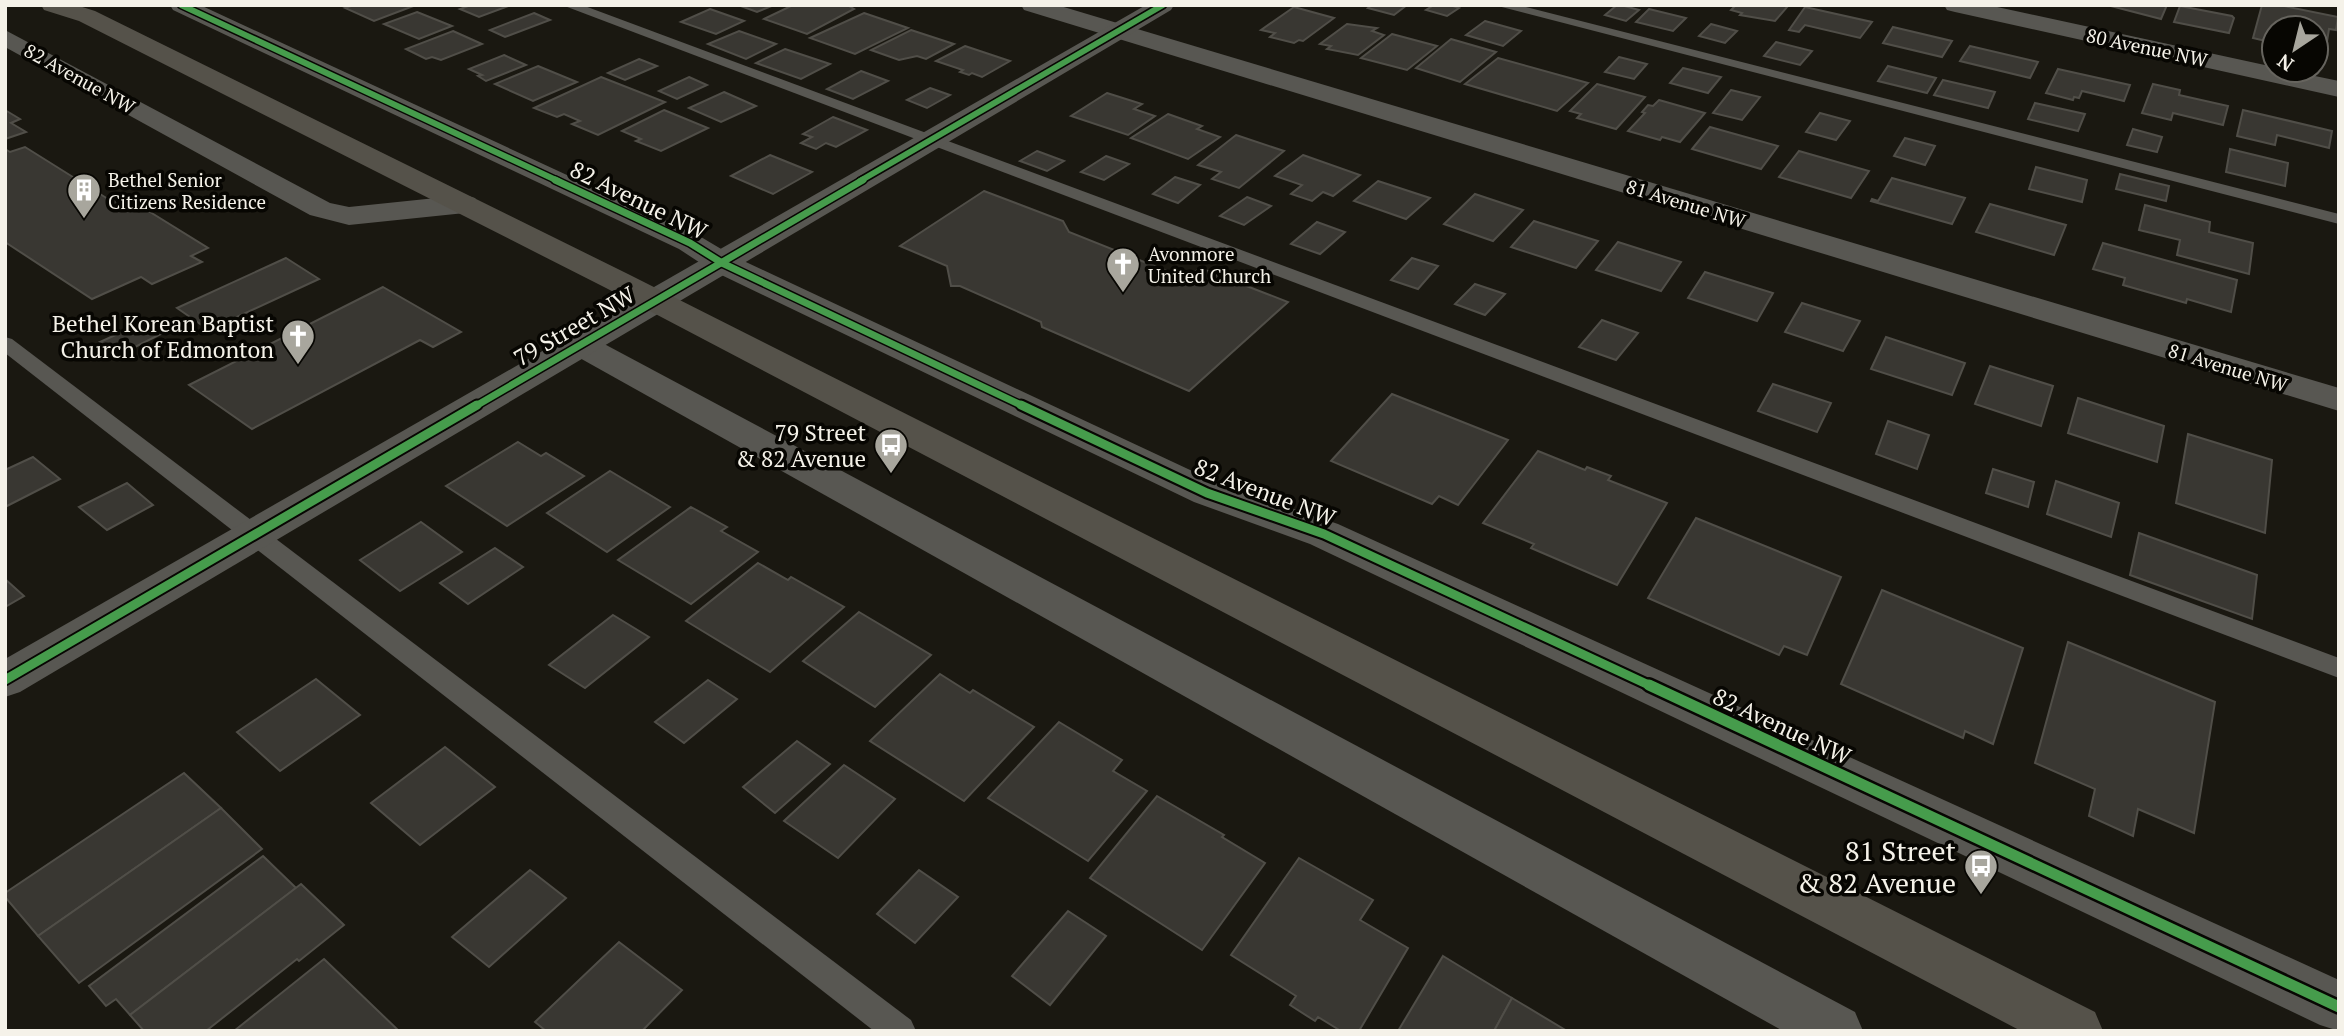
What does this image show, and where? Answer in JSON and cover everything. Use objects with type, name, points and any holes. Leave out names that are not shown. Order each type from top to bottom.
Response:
[{"type":"main road","points":[[52,5],[82,10],[120,5]]},
{"type":"main road","points":[[82,10],[656,301],[2077,1031]]},
{"type":"street","name":"82 Avenue NW","points":[[181,5],[690,243],[722,263],[1206,493],[1324,534],[2339,1007]]},
{"type":"street","name":"81 Avenue NW","points":[[1032,5],[2339,400]]},
{"type":"street","name":"79 Street NW","points":[[5,680],[1163,5]]},
{"type":"street","name":"80 Avenue NW","points":[[1955,5],[2339,89]]},
{"type":"street","name":"82 Avenue NW","points":[[5,37],[320,209],[349,216],[466,204]]},
{"type":"street","points":[[581,345],[1836,1031]]},
{"type":"street","points":[[2337,1031],[2339,1000]]},
{"type":"lane","points":[[569,5],[2339,668]]},
{"type":"lane","points":[[1501,5],[2339,219]]},
{"type":"lane","points":[[5,343],[900,1031]]},
{"type":"building","points":[[354,5],[416,5],[374,21],[345,8]]},
{"type":"building","points":[[471,5],[511,5],[479,17],[460,9]]},
{"type":"building","points":[[738,5],[774,5],[757,12]]},
{"type":"building","points":[[793,5],[847,5],[854,9],[807,34],[764,19]]},
{"type":"building","points":[[1372,5],[1407,5],[1394,15],[1368,8]]},
{"type":"building","points":[[1434,5],[1459,8],[1447,16],[1426,10]]},
{"type":"building","points":[[1617,5],[1639,10],[1626,21],[1605,15]]},
{"type":"building","points":[[1736,5],[1788,6],[1775,21],[1740,15],[1742,13],[1731,10]]},
{"type":"building","points":[[2107,5],[2167,5],[2161,19]]},
{"type":"building","points":[[2262,5],[2279,5],[2323,14],[2260,14],[2260,40],[2253,38]]},
{"type":"building","points":[[2180,6],[2232,16],[2234,18],[2229,33],[2174,22]]},
{"type":"building","points":[[1294,7],[1334,18],[1303,41],[1294,43],[1270,37],[1275,33],[1261,30]]},
{"type":"building","points":[[1805,7],[1872,22],[1860,38],[1805,25],[1799,32],[1789,30]]},
{"type":"building","points":[[710,9],[744,21],[716,34],[681,22]]},
{"type":"building","points":[[1649,9],[1686,18],[1673,31],[1636,22]]},
{"type":"building","points":[[417,12],[452,26],[419,39],[384,24]]},
{"type":"building","points":[[534,13],[550,20],[505,37],[490,30]]},
{"type":"building","points":[[864,13],[908,28],[855,54],[810,38]]},
{"type":"building","points":[[2330,15],[2338,17],[2336,30],[2330,29]]},
{"type":"building","points":[[1485,21],[1521,31],[1503,46],[1466,35]]},
{"type":"building","points":[[1347,24],[1377,28],[1372,31],[1384,35],[1358,55],[1327,49],[1331,46],[1320,44]]},
{"type":"building","points":[[1711,24],[1737,31],[1725,43],[1699,36]]},
{"type":"building","points":[[1893,27],[1952,41],[1942,57],[1883,43]]},
{"type":"building","points":[[911,30],[954,44],[926,59],[917,56],[899,60],[871,50]]},
{"type":"building","points":[[453,31],[482,44],[441,60],[432,57],[426,59],[406,49]]},
{"type":"building","points":[[739,31],[776,44],[746,59],[708,44]]},
{"type":"building","points":[[1392,34],[1437,46],[1407,70],[1361,58]]},
{"type":"building","points":[[1451,39],[1496,52],[1460,82],[1416,68]]},
{"type":"building","points":[[1776,42],[1812,51],[1800,65],[1764,56]]},
{"type":"building","points":[[965,46],[1010,61],[982,77],[960,72],[963,70],[936,61]]},
{"type":"building","points":[[1970,46],[2038,62],[2030,78],[1960,61]]},
{"type":"building","points":[[785,49],[830,64],[801,79],[756,63]]},
{"type":"building","points":[[504,55],[526,65],[486,81],[478,76],[482,75],[469,69]]},
{"type":"building","points":[[1619,57],[1647,64],[1634,79],[1605,72]]},
{"type":"building","points":[[1498,58],[1588,83],[1557,111],[1465,84]]},
{"type":"building","points":[[639,59],[657,66],[625,80],[608,73]]},
{"type":"building","points":[[538,66],[577,82],[533,101],[495,84]]},
{"type":"building","points":[[1888,66],[1936,78],[1927,93],[1878,81]]},
{"type":"building","points":[[1683,68],[1721,77],[1708,93],[1670,83]]},
{"type":"building","points":[[2058,69],[2130,85],[2124,101],[2082,91],[2079,98],[2074,97],[2073,100],[2046,93]]},
{"type":"building","points":[[861,71],[888,81],[853,99],[827,89]]},
{"type":"building","points":[[601,77],[665,102],[598,135],[572,124],[580,121],[564,114],[557,117],[534,108]]},
{"type":"building","points":[[689,77],[707,85],[677,99],[659,91]]},
{"type":"building","points":[[1943,80],[1995,92],[1988,108],[1934,95]]},
{"type":"building","points":[[1597,84],[1645,97],[1616,129],[1577,118],[1581,114],[1570,111]]},
{"type":"building","points":[[2153,84],[2180,90],[2179,95],[2228,106],[2223,125],[2173,113],[2171,120],[2142,113]]},
{"type":"building","points":[[930,88],[950,95],[927,108],[907,100]]},
{"type":"building","points":[[1731,90],[1760,97],[1742,120],[1713,113]]},
{"type":"building","points":[[724,92],[756,106],[721,122],[689,108]]},
{"type":"building","points":[[1107,93],[1142,104],[1134,109],[1155,116],[1128,135],[1071,116]]},
{"type":"building","points":[[1659,100],[1705,113],[1680,142],[1662,137],[1660,140],[1628,131],[1645,113],[1642,112],[1648,105],[1653,106]]},
{"type":"building","points":[[2035,103],[2085,114],[2078,131],[2028,119]]},
{"type":"building","points":[[5,110],[20,119],[11,123],[26,132],[5,139]]},
{"type":"building","points":[[664,110],[708,128],[661,151],[636,141],[641,139],[622,131]]},
{"type":"building","points":[[2243,110],[2332,131],[2329,148],[2277,135],[2275,145],[2237,136]]},
{"type":"building","points":[[1820,113],[1850,121],[1836,140],[1806,132]]},
{"type":"building","points":[[1168,114],[1202,126],[1197,129],[1220,137],[1188,159],[1131,138]]},
{"type":"building","points":[[833,117],[867,130],[836,147],[826,143],[816,149],[801,143],[812,137],[803,134]]},
{"type":"building","points":[[1710,127],[1778,146],[1761,169],[1692,149]]},
{"type":"building","points":[[2133,129],[2162,137],[2157,152],[2127,145]]},
{"type":"building","points":[[1236,135],[1284,151],[1239,188],[1212,179],[1221,172],[1198,165]]},
{"type":"building","points":[[1905,138],[1935,146],[1925,165],[1894,156]]},
{"type":"building","name":"Bethel Senior Citizens Residence","points":[[25,147],[108,199],[121,194],[208,248],[191,256],[202,262],[152,284],[141,277],[92,299],[5,242],[5,149],[10,152]]},
{"type":"building","points":[[2230,149],[2288,163],[2285,186],[2226,172]]},
{"type":"building","points":[[1037,151],[1064,161],[1047,171],[1020,161]]},
{"type":"building","points":[[1799,151],[1869,171],[1851,198],[1779,177]]},
{"type":"building","points":[[770,155],[812,172],[773,194],[731,176]]},
{"type":"building","points":[[1303,155],[1360,175],[1333,196],[1323,192],[1312,201],[1291,194],[1302,185],[1275,176]]},
{"type":"building","points":[[1106,156],[1129,164],[1104,180],[1081,172]]},
{"type":"building","points":[[2036,167],[2087,180],[2082,202],[2029,189]]},
{"type":"building","points":[[2120,174],[2169,186],[2166,201],[2116,189]]},
{"type":"building","points":[[1175,177],[1200,185],[1178,203],[1153,194]]},
{"type":"building","points":[[1892,178],[1965,198],[1952,224],[1871,201],[1878,201]]},
{"type":"building","points":[[1378,181],[1430,198],[1406,219],[1354,201]]},
{"type":"building","name":"Avonmore United Church","points":[[984,191],[1063,221],[1069,232],[1187,279],[1200,268],[1288,302],[1189,391],[1042,327],[1041,322],[960,286],[951,286],[947,266],[900,246]]},
{"type":"building","points":[[1475,194],[1523,210],[1493,241],[1444,224]]},
{"type":"building","points":[[1247,197],[1271,206],[1244,225],[1220,216]]},
{"type":"building","points":[[1990,204],[2066,225],[2054,255],[1976,232]]},
{"type":"building","points":[[2145,205],[2210,222],[2209,232],[2253,243],[2249,274],[2177,255],[2180,240],[2139,230]]},
{"type":"building","points":[[1534,221],[1598,241],[1576,268],[1511,247]]},
{"type":"building","points":[[1317,222],[1345,232],[1320,254],[1291,244]]},
{"type":"building","points":[[1618,242],[1681,262],[1661,291],[1596,270]]},
{"type":"building","points":[[2103,243],[2237,280],[2231,312],[2187,299],[2186,303],[2123,285],[2125,278],[2093,269]]},
{"type":"building","points":[[286,258],[319,279],[209,330],[177,308]]},
{"type":"building","points":[[1412,258],[1438,266],[1418,289],[1391,280]]},
{"type":"building","points":[[1705,272],[1773,293],[1757,321],[1688,298]]},
{"type":"building","points":[[1475,284],[1505,294],[1485,315],[1455,304]]},
{"type":"building","name":"Bethel Korean Baptist Church of Edmonton","points":[[383,287],[461,332],[433,347],[420,340],[252,429],[189,385]]},
{"type":"building","points":[[1802,303],[1860,321],[1843,351],[1785,332]]},
{"type":"building","points":[[153,318],[171,329],[119,355],[100,342]]},
{"type":"building","points":[[1602,320],[1638,333],[1616,360],[1579,347]]},
{"type":"building","points":[[1886,337],[1965,363],[1952,395],[1871,369]]},
{"type":"building","points":[[1990,366],[2053,386],[2041,426],[1975,404]]},
{"type":"building","points":[[1773,384],[1831,403],[1817,432],[1758,411]]},
{"type":"building","points":[[1392,394],[1508,440],[1458,505],[1439,496],[1432,504],[1331,461]]},
{"type":"building","points":[[2078,398],[2164,426],[2157,462],[2068,433]]},
{"type":"building","points":[[1888,421],[1929,435],[1917,469],[1876,454]]},
{"type":"building","points":[[2188,434],[2272,460],[2265,533],[2176,503]]},
{"type":"building","points":[[518,442],[541,456],[546,453],[584,476],[507,526],[446,486]]},
{"type":"building","points":[[1538,451],[1585,470],[1587,467],[1611,476],[1608,480],[1667,503],[1617,585],[1531,548],[1534,544],[1483,523]]},
{"type":"building","points":[[33,457],[60,479],[5,507],[5,470]]},
{"type":"building","points":[[1993,469],[2034,482],[2028,507],[1986,493]]},
{"type":"building","points":[[610,471],[670,507],[607,552],[547,513]]},
{"type":"building","points":[[2056,481],[2119,503],[2111,537],[2047,514]]},
{"type":"building","points":[[127,483],[153,505],[107,530],[79,507]]},
{"type":"building","points":[[691,507],[727,527],[721,531],[758,552],[691,604],[618,560]]},
{"type":"building","points":[[1696,518],[1841,577],[1807,655],[1784,646],[1779,655],[1648,598]]},
{"type":"building","points":[[421,522],[462,552],[400,591],[360,560]]},
{"type":"building","points":[[2139,533],[2257,575],[2252,619],[2130,575]]},
{"type":"building","points":[[495,548],[523,567],[468,604],[440,583]]},
{"type":"building","points":[[758,563],[788,580],[791,577],[844,607],[770,672],[686,621]]},
{"type":"building","points":[[5,579],[24,596],[5,607]]},
{"type":"building","points":[[1882,590],[2023,648],[1993,744],[1965,731],[1963,738],[1841,684]]},
{"type":"building","points":[[859,612],[931,655],[875,707],[803,661]]},
{"type":"building","points":[[613,615],[649,637],[585,688],[549,665]]},
{"type":"building","points":[[2068,642],[2215,702],[2194,833],[2138,809],[2133,836],[2089,816],[2095,789],[2035,763]]},
{"type":"building","points":[[940,674],[970,693],[973,690],[1034,727],[964,801],[870,741]]},
{"type":"building","points":[[316,679],[360,715],[280,771],[237,732]]},
{"type":"building","points":[[708,680],[737,699],[684,743],[655,722]]},
{"type":"building","points":[[1059,722],[1122,760],[1113,771],[1147,791],[1088,861],[988,798]]},
{"type":"building","points":[[797,741],[830,764],[775,813],[743,787]]},
{"type":"building","points":[[445,747],[495,787],[420,845],[371,803]]},
{"type":"building","points":[[844,765],[895,799],[838,858],[784,821]]},
{"type":"building","points":[[184,773],[221,808],[38,936],[5,897],[5,893]]},
{"type":"building","points":[[1157,796],[1224,835],[1222,837],[1265,863],[1202,950],[1090,878]]},
{"type":"building","points":[[221,808],[262,849],[79,983],[38,936]]},
{"type":"building","points":[[263,856],[296,888],[130,1015],[116,999],[106,1006],[89,986]]},
{"type":"building","points":[[1299,858],[1373,900],[1360,920],[1408,948],[1359,1031],[1341,1031],[1318,1017],[1315,1021],[1290,1005],[1296,996],[1231,955]]},
{"type":"building","points":[[530,870],[566,898],[489,967],[452,937]]},
{"type":"building","points":[[919,870],[958,897],[915,943],[877,914]]},
{"type":"building","points":[[301,884],[344,925],[299,961],[297,959],[206,1031],[144,1031],[130,1015]]},
{"type":"building","points":[[1068,911],[1106,936],[1050,1005],[1012,976]]},
{"type":"building","points":[[619,942],[682,990],[642,1031],[546,1031],[535,1022]]},
{"type":"building","points":[[1443,956],[1512,998],[1494,1031],[1398,1031]]},
{"type":"building","points":[[324,959],[399,1031],[234,1031]]},
{"type":"building","points":[[1512,998],[1567,1031],[1494,1031]]},
{"type":"cycle path","points":[[181,5],[690,243],[722,263],[1207,493],[1324,534],[2339,1007]]},
{"type":"cycle path","points":[[5,680],[1163,5]]},
{"type":"place","name":"Bethel Senior Citizens Residence","points":[[84,220]]},
{"type":"place","name":"Avonmore United Church","points":[[1123,294]]},
{"type":"place","name":"Bethel Korean Baptist Church of Edmonton","points":[[298,366]]},
{"type":"place","name":"79 Street & 82 Avenue","points":[[891,475]]},
{"type":"place","name":"81 Street & 82 Avenue","points":[[1981,896]]}]
